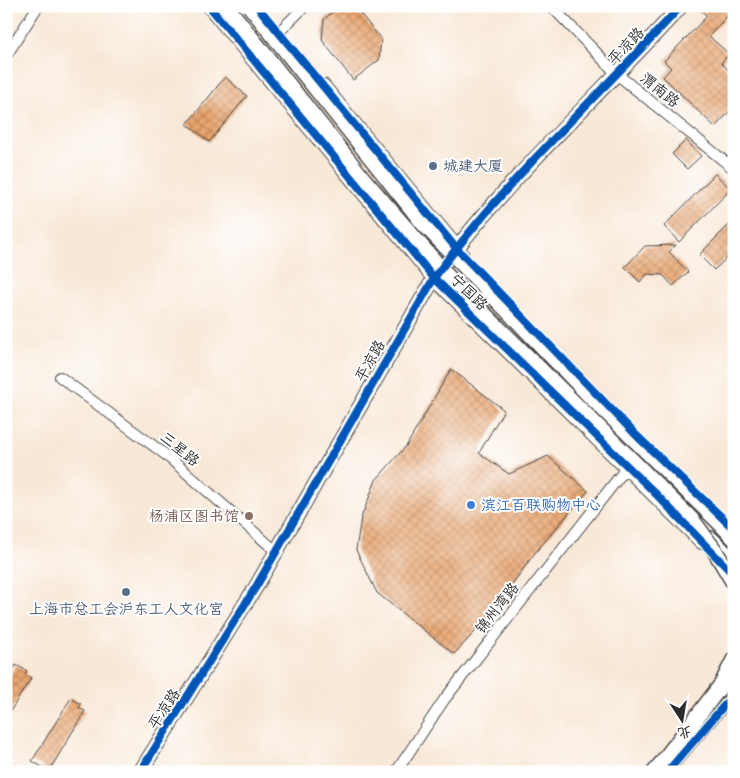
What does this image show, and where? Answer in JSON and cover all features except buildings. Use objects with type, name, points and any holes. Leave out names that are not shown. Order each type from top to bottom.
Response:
[{"type":"highway","points":[[226,6],[364,180],[454,284],[734,562]]},
{"type":"highway","points":[[250,6],[424,224],[483,288],[590,396],[727,526],[734,536]]},
{"type":"highway","points":[[692,520],[715,551],[734,583]]},
{"type":"highway","points":[[654,772],[722,684],[734,660]]},
{"type":"main road","name":"宁国路","points":[[210,6],[434,278],[627,466],[734,575]]},
{"type":"main road","name":"宁国路","points":[[257,6],[456,248],[638,437],[727,526]]},
{"type":"main road","name":"平凉路","points":[[140,772],[277,552],[434,278],[456,248],[541,153],[681,6]]},
{"type":"street","points":[[278,33],[305,6]]},
{"type":"street","name":"渭南路","points":[[551,6],[618,74],[734,170]]},
{"type":"street","points":[[6,56],[35,7]]},
{"type":"street","name":"三星路","points":[[60,377],[166,455],[277,552]]},
{"type":"street","name":"锦州湾路","points":[[396,772],[444,700],[627,466]]},
{"type":"street","points":[[667,772],[734,694]]},
{"type":"cycle path","points":[[209,6],[434,278],[654,492],[734,575]]},
{"type":"cycle path","points":[[257,6],[456,248],[638,437],[734,529]]},
{"type":"cycle path","points":[[140,772],[257,585],[434,278],[491,206],[681,6]]},
{"type":"cycle path","points":[[667,772],[734,694]]},
{"type":"place","name":"城建大厦","points":[[433,166]]},
{"type":"place","name":"滨江百联购物中心","points":[[471,505]]},
{"type":"place","name":"杨浦区图书馆","points":[[249,516]]},
{"type":"place","name":"上海市总工会沪东工人文化宫","points":[[126,592]]}]
